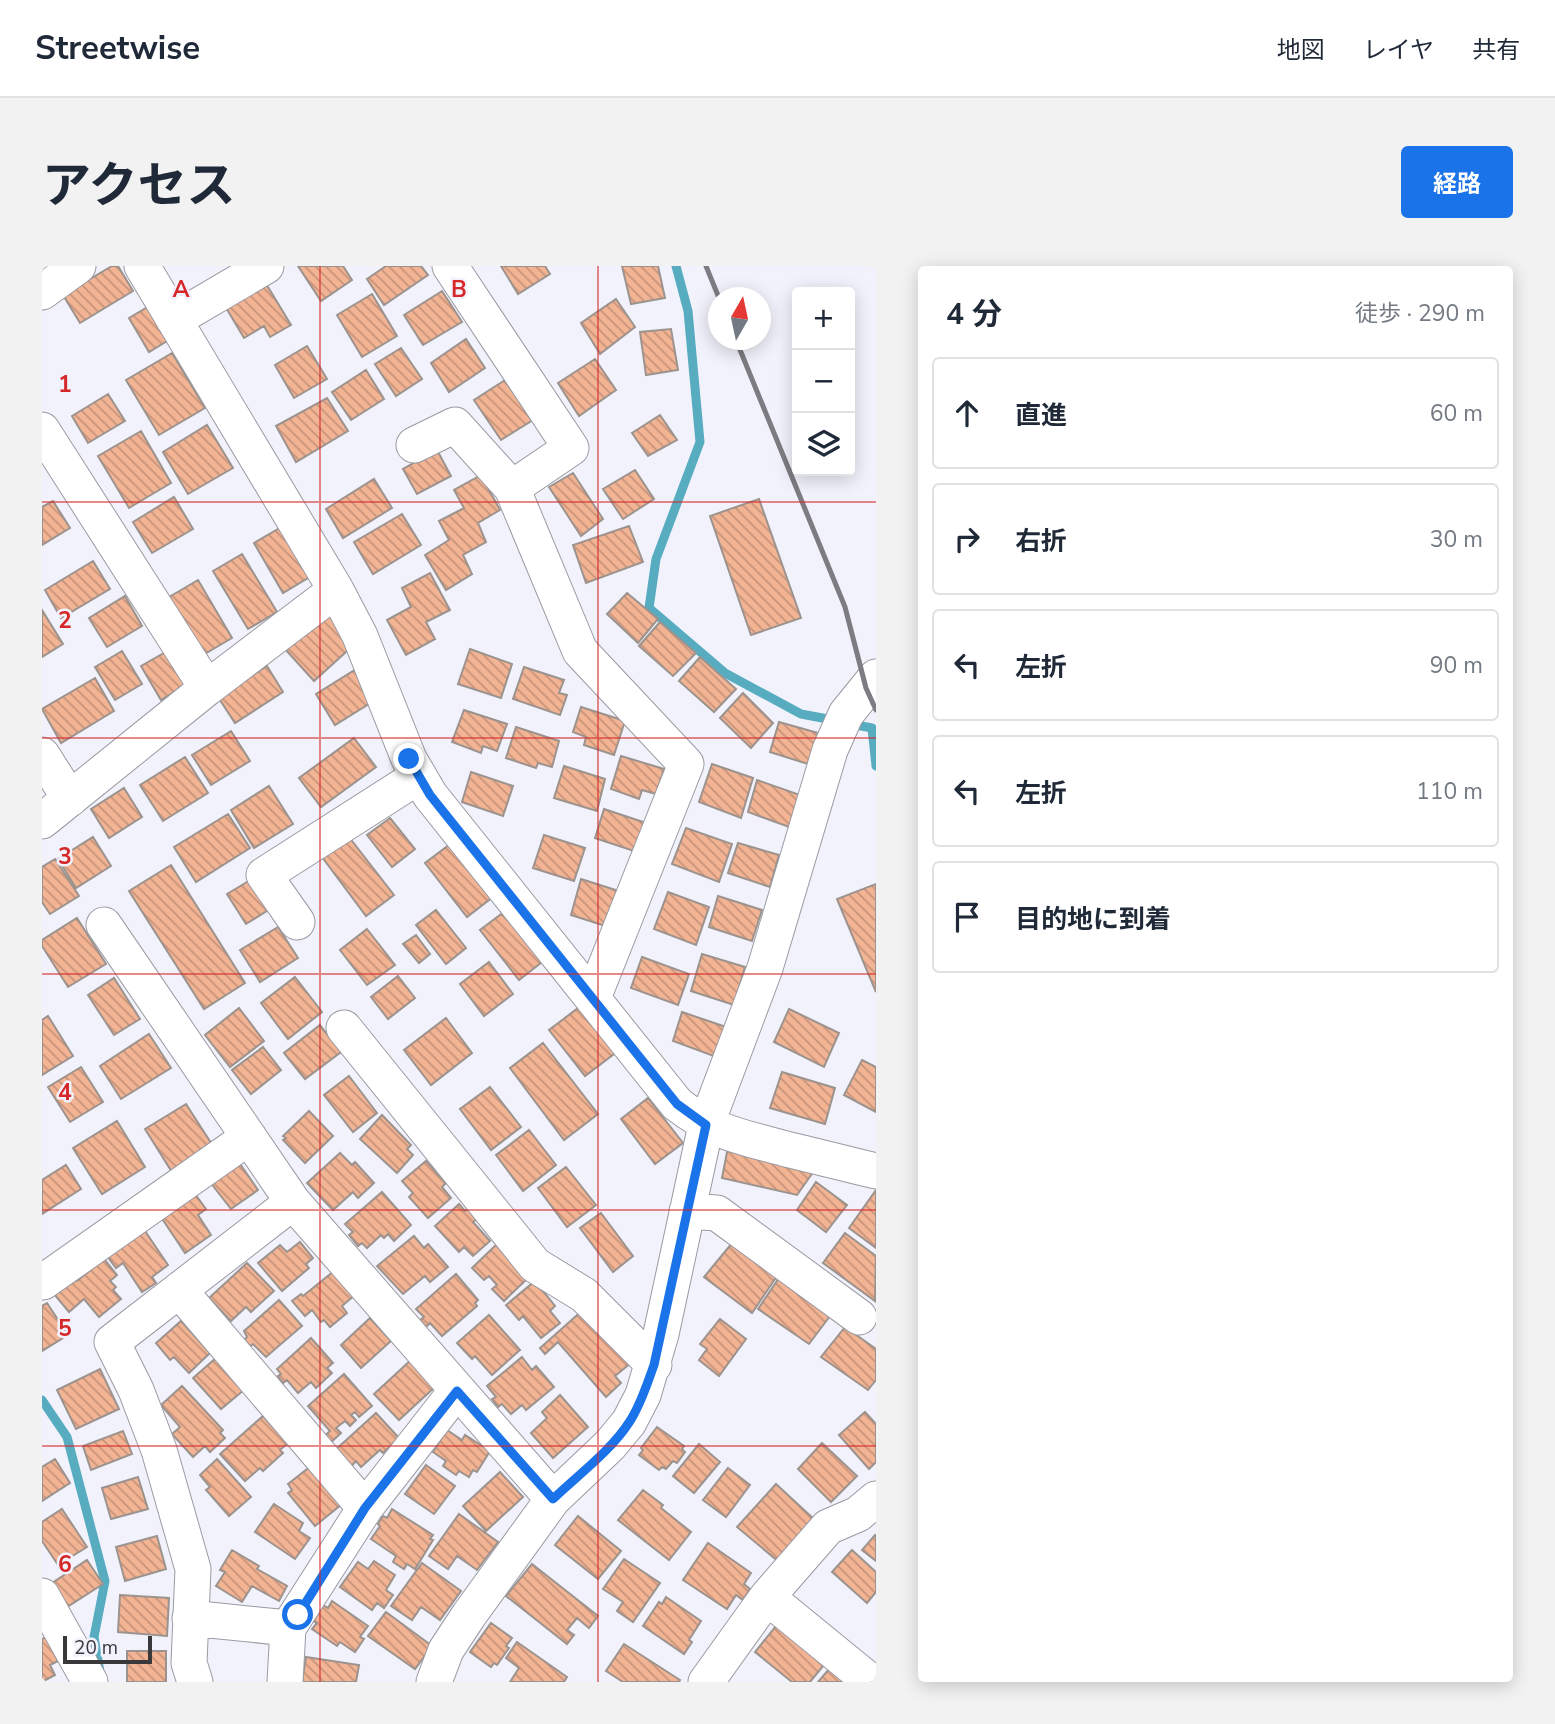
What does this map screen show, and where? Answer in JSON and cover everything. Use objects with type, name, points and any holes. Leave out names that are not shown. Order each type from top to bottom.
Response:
[{"type":"street","points":[[42,292],[78,266]]},
{"type":"street","points":[[142,266],[336,590],[360,636],[409,759],[430,795],[562,963],[677,1104],[706,1125],[734,1137],[876,1171]]},
{"type":"street","points":[[174,320],[266,266]]},
{"type":"street","points":[[450,266],[571,448],[512,488]]},
{"type":"street","points":[[414,445],[455,425],[512,488],[580,651],[686,764],[593,998]]},
{"type":"street","points":[[42,430],[207,688]]},
{"type":"street","points":[[42,821],[207,688],[336,590]]},
{"type":"street","points":[[434,1682],[446,1650],[553,1499],[610,1445],[629,1422],[643,1395],[654,1365],[706,1125],[765,968],[830,750],[846,714],[876,677]]},
{"type":"street","points":[[42,755],[70,799]]},
{"type":"street","points":[[297,922],[264,875],[419,776]]},
{"type":"street","points":[[104,925],[293,1202],[553,1499]]},
{"type":"street","points":[[344,1027],[535,1265],[584,1295],[654,1365]]},
{"type":"street","points":[[43,1282],[249,1137]]},
{"type":"street","points":[[195,1682],[189,1662],[192,1569],[159,1450],[141,1402],[112,1342],[293,1202]]},
{"type":"street","points":[[687,1211],[717,1213],[859,1317]]},
{"type":"street","points":[[178,1290],[365,1508]]},
{"type":"street","points":[[285,1682],[288,1628],[365,1508],[457,1391]]},
{"type":"street","points":[[706,1682],[767,1597],[828,1527],[858,1514],[876,1499]]},
{"type":"street","points":[[42,1596],[90,1682]]},
{"type":"street","points":[[767,1597],[871,1682]]},
{"type":"street","points":[[190,1618],[288,1628]]},
{"type":"building","points":[[112,266],[118,266],[133,291],[80,323],[63,295]]},
{"type":"building","points":[[298,266],[343,266],[352,280],[321,301]]},
{"type":"building","points":[[386,266],[421,266],[428,275],[384,305],[367,279]]},
{"type":"building","points":[[501,266],[545,266],[550,274],[518,294]]},
{"type":"building","points":[[622,266],[658,266],[665,298],[631,304]]},
{"type":"building","points":[[265,282],[291,325],[270,337],[264,326],[244,338],[225,306]]},
{"type":"building","points":[[442,291],[462,322],[423,345],[404,315]]},
{"type":"building","points":[[372,294],[397,336],[362,357],[337,315]]},
{"type":"building","points":[[616,299],[635,327],[600,354],[581,323]]},
{"type":"building","points":[[158,301],[177,335],[149,352],[129,318]]},
{"type":"building","points":[[671,329],[678,370],[646,375],[640,332]]},
{"type":"building","points":[[466,339],[485,368],[449,392],[431,363]]},
{"type":"building","points":[[307,346],[327,379],[294,398],[275,365]]},
{"type":"building","points":[[401,348],[422,379],[396,396],[375,364]]},
{"type":"building","points":[[172,353],[205,408],[159,435],[126,380]]},
{"type":"building","points":[[595,359],[616,390],[579,416],[558,383]]},
{"type":"building","points":[[366,370],[384,399],[351,420],[332,392]]},
{"type":"building","points":[[505,380],[533,420],[501,440],[474,400]]},
{"type":"building","points":[[108,394],[125,421],[88,443],[72,416]]},
{"type":"building","points":[[327,398],[348,431],[296,462],[276,426]]},
{"type":"building","points":[[660,415],[677,440],[648,456],[632,433]]},
{"type":"building","points":[[207,425],[233,468],[188,494],[163,452]]},
{"type":"building","points":[[141,431],[171,483],[129,508],[98,456]]},
{"type":"building","points":[[437,450],[451,476],[417,494],[403,469]]},
{"type":"building","points":[[635,470],[654,499],[623,519],[603,489]]},
{"type":"building","points":[[573,473],[603,519],[581,536],[549,487]]},
{"type":"building","points":[[481,475],[500,510],[478,523],[486,542],[463,555],[472,574],[446,590],[425,555],[449,540],[439,521],[464,508],[454,490]]},
{"type":"building","points":[[374,479],[392,508],[343,538],[326,509]]},
{"type":"building","points":[[174,497],[193,529],[152,553],[133,522]]},
{"type":"building","points":[[759,499],[801,618],[751,635],[710,516]]},
{"type":"building","points":[[53,501],[70,528],[42,545],[42,507]]},
{"type":"building","points":[[402,514],[421,545],[373,574],[354,542]]},
{"type":"building","points":[[283,526],[313,575],[283,593],[254,543]]},
{"type":"building","points":[[629,526],[643,562],[586,583],[573,545]]},
{"type":"building","points":[[242,554],[277,612],[248,629],[213,571]]},
{"type":"building","points":[[93,561],[110,589],[61,618],[45,590]]},
{"type":"building","points":[[430,573],[450,610],[426,622],[435,639],[406,655],[387,620],[411,607],[402,588]]},
{"type":"building","points":[[198,580],[232,638],[198,658],[164,600]]},
{"type":"building","points":[[627,593],[658,619],[638,643],[607,614]]},
{"type":"building","points":[[125,596],[142,626],[107,647],[89,618]]},
{"type":"building","points":[[42,610],[63,644],[42,657]]},
{"type":"building","points":[[327,611],[356,643],[314,681],[285,649]]},
{"type":"building","points":[[660,622],[696,653],[673,676],[639,646]]},
{"type":"building","points":[[470,649],[512,664],[501,698],[458,684]]},
{"type":"building","points":[[169,650],[189,683],[161,700],[141,666]]},
{"type":"building","points":[[122,651],[142,684],[115,700],[95,667]]},
{"type":"building","points":[[700,657],[736,689],[714,712],[679,681]]},
{"type":"building","points":[[267,666],[283,692],[235,723],[218,697]]},
{"type":"building","points":[[524,667],[564,680],[559,693],[567,695],[560,715],[513,699]]},
{"type":"building","points":[[358,668],[377,699],[335,725],[316,694]]},
{"type":"building","points":[[95,678],[114,711],[61,743],[42,709]]},
{"type":"building","points":[[743,693],[773,723],[751,748],[720,718]]},
{"type":"building","points":[[581,707],[625,721],[614,755],[584,745],[586,737],[573,732]]},
{"type":"building","points":[[464,710],[507,724],[497,751],[483,746],[481,753],[452,742]]},
{"type":"building","points":[[779,722],[818,733],[808,764],[770,752]]},
{"type":"building","points":[[516,727],[559,741],[552,767],[538,763],[536,768],[506,758]]},
{"type":"building","points":[[231,731],[250,761],[211,785],[192,755]]},
{"type":"building","points":[[354,738],[376,767],[321,807],[299,778]]},
{"type":"building","points":[[621,756],[664,769],[656,794],[642,790],[639,799],[611,789]]},
{"type":"building","points":[[185,757],[208,793],[163,821],[140,785]]},
{"type":"building","points":[[712,764],[753,778],[741,818],[699,802]]},
{"type":"building","points":[[564,766],[605,779],[597,811],[554,798]]},
{"type":"building","points":[[471,772],[513,786],[503,816],[462,802]]},
{"type":"building","points":[[757,780],[803,796],[792,828],[748,812]]},
{"type":"building","points":[[269,786],[293,824],[254,848],[231,810]]},
{"type":"building","points":[[124,788],[142,817],[109,838],[91,809]]},
{"type":"building","points":[[604,809],[646,823],[637,852],[595,838]]},
{"type":"building","points":[[228,814],[250,848],[196,882],[174,847]]},
{"type":"building","points":[[390,818],[415,849],[392,867],[367,835]]},
{"type":"building","points":[[686,828],[732,844],[719,882],[672,864]]},
{"type":"building","points":[[544,835],[585,848],[574,881],[533,868]]},
{"type":"building","points":[[93,837],[111,866],[76,888],[58,859]]},
{"type":"building","points":[[349,837],[394,895],[366,916],[322,857]]},
{"type":"building","points":[[457,839],[498,893],[467,917],[425,863]]},
{"type":"building","points":[[738,843],[779,855],[770,887],[728,873]]},
{"type":"building","points":[[55,859],[79,896],[50,914],[42,902],[42,867]]},
{"type":"building","points":[[171,865],[245,983],[204,1009],[129,891]]},
{"type":"building","points":[[252,879],[270,909],[246,924],[227,894]]},
{"type":"building","points":[[581,879],[625,893],[615,929],[571,915]]},
{"type":"building","points":[[876,884],[876,992],[837,899]]},
{"type":"building","points":[[668,892],[709,907],[696,945],[654,929]]},
{"type":"building","points":[[718,896],[762,910],[752,941],[709,927]]},
{"type":"building","points":[[436,910],[466,948],[446,964],[416,925]]},
{"type":"building","points":[[504,912],[542,962],[519,980],[480,930]]},
{"type":"building","points":[[77,918],[106,964],[68,987],[42,946],[42,940]]},
{"type":"building","points":[[278,927],[298,958],[260,982],[240,950]]},
{"type":"building","points":[[367,929],[395,965],[367,985],[340,950]]},
{"type":"building","points":[[416,935],[430,954],[419,963],[403,944]]},
{"type":"building","points":[[702,954],[745,967],[734,1005],[691,991]]},
{"type":"building","points":[[642,957],[689,974],[678,1005],[631,988]]},
{"type":"building","points":[[489,962],[513,994],[484,1016],[460,984]]},
{"type":"building","points":[[398,976],[415,998],[388,1019],[371,997]]},
{"type":"building","points":[[295,977],[322,1012],[288,1039],[261,1003]]},
{"type":"building","points":[[114,978],[140,1019],[114,1035],[88,995]]},
{"type":"building","points":[[582,1005],[618,1051],[585,1076],[549,1030]]},
{"type":"building","points":[[239,1008],[264,1041],[230,1067],[205,1035]]},
{"type":"building","points":[[789,1009],[839,1033],[824,1067],[774,1042]]},
{"type":"building","points":[[682,1012],[729,1028],[719,1058],[673,1041]]},
{"type":"building","points":[[48,1016],[73,1056],[42,1075],[42,1020]]},
{"type":"building","points":[[446,1018],[472,1053],[431,1085],[404,1050]]},
{"type":"building","points":[[320,1025],[341,1052],[305,1079],[284,1053]]},
{"type":"building","points":[[149,1034],[171,1068],[121,1099],[100,1066]]},
{"type":"building","points":[[543,1043],[598,1114],[564,1140],[510,1068]]},
{"type":"building","points":[[263,1047],[281,1070],[251,1094],[232,1070]]},
{"type":"building","points":[[862,1060],[876,1067],[876,1112],[844,1095]]},
{"type":"building","points":[[81,1067],[103,1102],[70,1122],[48,1087]]},
{"type":"building","points":[[782,1072],[835,1088],[825,1124],[770,1108]]},
{"type":"building","points":[[349,1076],[377,1113],[353,1132],[324,1095]]},
{"type":"building","points":[[490,1087],[521,1127],[491,1150],[460,1109]]},
{"type":"building","points":[[648,1098],[683,1143],[655,1164],[621,1119]]},
{"type":"building","points":[[186,1104],[213,1146],[172,1172],[145,1129]]},
{"type":"building","points":[[309,1111],[333,1136],[305,1163],[283,1140],[286,1138],[283,1136]]},
{"type":"building","points":[[382,1115],[411,1145],[407,1149],[413,1155],[397,1173],[360,1139]]},
{"type":"building","points":[[117,1121],[145,1167],[102,1194],[73,1148]]},
{"type":"building","points":[[529,1130],[556,1165],[523,1191],[496,1155]]},
{"type":"building","points":[[729,1142],[821,1161],[797,1195],[722,1178]]},
{"type":"building","points":[[340,1153],[352,1165],[355,1162],[374,1183],[358,1198],[353,1192],[333,1210],[307,1183]]},
{"type":"building","points":[[238,1161],[258,1190],[231,1209],[210,1182]]},
{"type":"building","points":[[426,1161],[446,1183],[442,1187],[451,1198],[428,1218],[409,1197],[413,1193],[402,1181]]},
{"type":"building","points":[[66,1165],[81,1189],[42,1214],[42,1180]]},
{"type":"building","points":[[566,1167],[596,1205],[567,1227],[538,1188]]},
{"type":"building","points":[[816,1182],[847,1205],[826,1232],[797,1210]]},
{"type":"building","points":[[876,1190],[876,1248],[849,1228]]},
{"type":"building","points":[[382,1192],[411,1225],[394,1241],[388,1234],[384,1238],[381,1235],[367,1248],[362,1243],[358,1246],[349,1235],[353,1232],[345,1224]]},
{"type":"building","points":[[195,1194],[206,1209],[198,1215],[211,1235],[185,1253],[161,1217]]},
{"type":"building","points":[[459,1204],[465,1211],[469,1208],[478,1218],[473,1222],[490,1241],[473,1256],[464,1247],[459,1252],[435,1226]]},
{"type":"building","points":[[601,1213],[633,1256],[613,1272],[580,1228]]},
{"type":"building","points":[[145,1231],[168,1265],[152,1277],[156,1283],[142,1292],[123,1263],[116,1268],[107,1256]]},
{"type":"building","points":[[845,1233],[876,1256],[875,1301],[823,1263]]},
{"type":"building","points":[[414,1236],[424,1248],[428,1244],[448,1267],[430,1282],[425,1276],[403,1294],[377,1266]]},
{"type":"building","points":[[300,1242],[313,1258],[306,1264],[309,1268],[282,1291],[258,1263],[280,1245],[287,1252]]},
{"type":"building","points":[[499,1242],[527,1279],[504,1301],[492,1289],[497,1285],[489,1276],[484,1280],[472,1268]]},
{"type":"building","points":[[733,1242],[777,1276],[752,1313],[704,1277]]},
{"type":"building","points":[[104,1259],[117,1275],[110,1281],[116,1287],[113,1290],[121,1299],[99,1317],[84,1299],[69,1312],[54,1294],[74,1278],[77,1281]]},
{"type":"building","points":[[247,1263],[274,1291],[251,1312],[246,1307],[231,1321],[209,1298]]},
{"type":"building","points":[[334,1271],[355,1295],[342,1306],[347,1313],[330,1327],[324,1320],[321,1322],[312,1310],[305,1316],[292,1301],[301,1294],[303,1296]]},
{"type":"building","points":[[456,1274],[478,1300],[475,1303],[477,1306],[442,1336],[430,1323],[426,1327],[420,1320],[424,1317],[416,1309]]},
{"type":"building","points":[[781,1275],[833,1312],[809,1344],[758,1309]]},
{"type":"building","points":[[535,1281],[555,1306],[550,1311],[560,1323],[541,1338],[523,1316],[519,1320],[506,1305]]},
{"type":"building","points":[[279,1300],[302,1326],[266,1357],[253,1344],[249,1347],[244,1340],[247,1337],[244,1331]]},
{"type":"building","points":[[47,1303],[68,1335],[42,1351],[42,1306]]},
{"type":"building","points":[[584,1309],[631,1363],[615,1376],[621,1383],[606,1397],[558,1342],[545,1354],[540,1348]]},
{"type":"building","points":[[489,1315],[520,1350],[492,1375],[475,1356],[472,1359],[457,1343]]},
{"type":"building","points":[[370,1318],[391,1341],[361,1368],[341,1345]]},
{"type":"building","points":[[720,1319],[746,1339],[719,1376],[699,1360],[707,1349],[700,1344]]},
{"type":"building","points":[[181,1321],[210,1353],[189,1373],[174,1357],[170,1360],[156,1343]]},
{"type":"building","points":[[845,1327],[876,1349],[876,1380],[868,1390],[821,1357]]},
{"type":"building","points":[[311,1338],[333,1363],[327,1368],[332,1373],[316,1388],[311,1382],[298,1393],[287,1380],[283,1383],[277,1369]]},
{"type":"building","points":[[522,1357],[532,1370],[536,1366],[554,1387],[526,1410],[522,1405],[511,1414],[502,1404],[498,1407],[492,1399],[496,1397],[487,1386]]},
{"type":"building","points":[[216,1358],[244,1390],[221,1409],[193,1378]]},
{"type":"building","points":[[411,1360],[436,1386],[399,1420],[374,1394]]},
{"type":"building","points":[[100,1369],[119,1409],[76,1429],[57,1390]]},
{"type":"building","points":[[344,1374],[372,1406],[359,1417],[355,1412],[351,1415],[356,1420],[350,1426],[345,1421],[336,1428],[341,1433],[326,1447],[320,1440],[330,1431],[308,1406]]},
{"type":"building","points":[[182,1386],[223,1430],[220,1433],[225,1438],[210,1452],[205,1446],[193,1457],[172,1434],[180,1427],[161,1405]]},
{"type":"building","points":[[560,1395],[588,1427],[553,1458],[531,1433],[547,1418],[542,1412]]},
{"type":"building","points":[[865,1412],[876,1424],[876,1462],[869,1469],[839,1435]]},
{"type":"building","points":[[376,1413],[399,1438],[383,1453],[380,1450],[361,1467],[356,1461],[349,1469],[333,1452]]},
{"type":"building","points":[[263,1416],[288,1443],[280,1450],[283,1453],[263,1471],[260,1468],[245,1481],[220,1454]]},
{"type":"building","points":[[657,1427],[684,1446],[682,1449],[685,1452],[677,1463],[673,1461],[666,1469],[662,1467],[659,1470],[639,1455],[643,1450],[641,1448]]},
{"type":"building","points":[[447,1430],[462,1440],[465,1435],[490,1451],[477,1472],[473,1470],[469,1477],[459,1471],[456,1475],[443,1466],[446,1461],[433,1452]]},
{"type":"building","points":[[123,1431],[132,1454],[91,1470],[83,1446]]},
{"type":"building","points":[[822,1443],[857,1476],[831,1502],[798,1469]]},
{"type":"building","points":[[699,1444],[720,1462],[694,1493],[673,1476]]},
{"type":"building","points":[[55,1459],[70,1483],[42,1501],[42,1467]]},
{"type":"building","points":[[217,1459],[251,1497],[229,1516],[206,1490],[210,1487],[200,1475]]},
{"type":"building","points":[[426,1465],[455,1486],[434,1514],[405,1494]]},
{"type":"building","points":[[311,1466],[342,1504],[315,1526],[288,1493],[292,1490],[288,1484]]},
{"type":"building","points":[[728,1468],[750,1485],[726,1517],[703,1500]]},
{"type":"building","points":[[500,1472],[523,1497],[486,1531],[463,1506]]},
{"type":"building","points":[[138,1477],[148,1509],[111,1519],[102,1488]]},
{"type":"building","points":[[776,1484],[815,1520],[779,1562],[737,1527]]},
{"type":"building","points":[[643,1490],[691,1532],[669,1560],[618,1520]]},
{"type":"building","points":[[274,1504],[303,1523],[299,1531],[310,1538],[295,1559],[255,1532]]},
{"type":"building","points":[[62,1509],[87,1547],[58,1565],[42,1541],[42,1522]]},
{"type":"building","points":[[392,1509],[433,1535],[430,1539],[433,1540],[415,1569],[407,1564],[404,1569],[393,1562],[396,1556],[371,1539],[383,1516],[387,1518]]},
{"type":"building","points":[[459,1514],[498,1542],[477,1570],[457,1556],[448,1569],[429,1556]]},
{"type":"building","points":[[578,1516],[621,1551],[598,1579],[555,1545]]},
{"type":"building","points":[[876,1535],[876,1561],[862,1550]]},
{"type":"building","points":[[157,1536],[166,1569],[125,1581],[116,1547]]},
{"type":"building","points":[[708,1543],[751,1573],[744,1584],[750,1589],[743,1600],[736,1595],[727,1609],[683,1580]]},
{"type":"building","points":[[232,1550],[259,1566],[257,1569],[287,1586],[279,1601],[252,1586],[242,1602],[216,1586],[225,1572],[220,1570]]},
{"type":"building","points":[[852,1550],[876,1572],[876,1592],[867,1603],[832,1572]]},
{"type":"building","points":[[624,1559],[660,1583],[633,1622],[617,1611],[623,1602],[603,1589]]},
{"type":"building","points":[[87,1560],[103,1584],[67,1607],[52,1583]]},
{"type":"building","points":[[374,1561],[395,1575],[386,1590],[393,1595],[384,1608],[377,1603],[372,1610],[340,1587],[358,1562],[368,1569]]},
{"type":"building","points":[[422,1563],[461,1591],[440,1620],[421,1607],[412,1620],[391,1606]]},
{"type":"building","points":[[532,1564],[598,1616],[589,1628],[577,1618],[567,1630],[574,1635],[567,1644],[506,1596]]},
{"type":"building","points":[[120,1595],[169,1598],[167,1636],[118,1632]]},
{"type":"building","points":[[666,1597],[701,1621],[684,1654],[643,1626],[659,1602],[662,1604]]},
{"type":"building","points":[[332,1601],[368,1626],[360,1637],[364,1639],[355,1652],[340,1642],[337,1646],[312,1629],[317,1623],[313,1621],[323,1605],[328,1608]]},
{"type":"building","points":[[386,1612],[432,1646],[415,1669],[368,1636]]},
{"type":"building","points":[[491,1623],[512,1638],[506,1646],[509,1648],[497,1665],[494,1663],[491,1667],[470,1652]]},
{"type":"building","points":[[776,1626],[832,1655],[810,1682],[792,1682],[755,1652]]},
{"type":"building","points":[[46,1637],[58,1661],[50,1665],[55,1675],[42,1682],[42,1639]]},
{"type":"building","points":[[517,1642],[567,1677],[564,1682],[510,1682],[519,1668],[506,1658]]},
{"type":"building","points":[[624,1644],[680,1680],[679,1682],[623,1682],[606,1671]]},
{"type":"building","points":[[127,1651],[166,1651],[166,1682],[127,1682]]},
{"type":"building","points":[[306,1657],[359,1665],[356,1682],[302,1682]]},
{"type":"building","points":[[830,1668],[847,1682],[818,1682]]},
{"type":"waterway","points":[[676,266],[688,311],[700,442],[656,559],[649,608],[725,673],[801,714],[833,720]]},
{"type":"waterway","points":[[851,724],[872,728],[876,766]]},
{"type":"waterway","points":[[42,1400],[67,1437],[105,1581],[94,1637],[100,1672]]},
{"type":"railway","points":[[706,266],[715,287]]},
{"type":"railway","points":[[740,350],[845,607],[866,688],[876,710]]},
{"type":"route","points":[[298,1615],[365,1508],[457,1391],[553,1499],[610,1445],[629,1422],[654,1365],[706,1125],[677,1104],[562,963],[465,836],[430,795],[409,759]]}]
